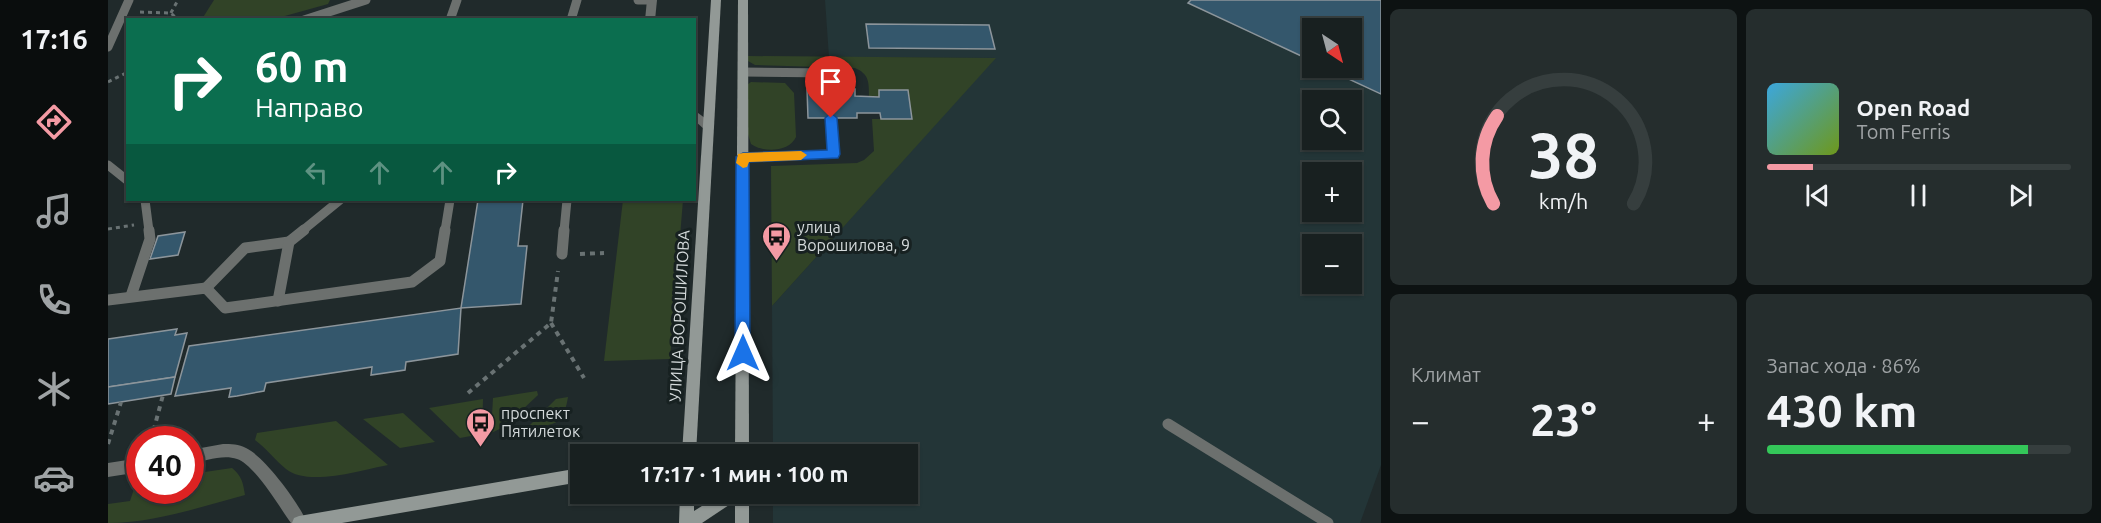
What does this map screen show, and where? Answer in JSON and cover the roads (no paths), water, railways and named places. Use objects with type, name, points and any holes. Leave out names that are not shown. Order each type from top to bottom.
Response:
[{"type":"street","points":[[650,18],[652,0]]},
{"type":"street","name":"УЛИЦА ВОРОШИЛОВА","points":[[690,444],[716,0]]},
{"type":"street","points":[[742,444],[743,0]]},
{"type":"street","points":[[696,116],[709,126]]},
{"type":"street","points":[[204,455],[228,451],[243,453],[256,463],[299,523],[570,477]]},
{"type":"street","points":[[108,470],[126,467]]},
{"type":"street","points":[[687,504],[687,523]]},
{"type":"street","points":[[687,523],[717,504]]},
{"type":"street","points":[[742,504],[742,523]]},
{"type":"lane","points":[[108,47],[129,0]]},
{"type":"lane","points":[[310,18],[366,0]]},
{"type":"lane","points":[[451,18],[458,0]]},
{"type":"lane","points":[[572,18],[577,0]]},
{"type":"lane","points":[[638,0],[652,0]]},
{"type":"lane","points":[[743,72],[830,73],[830,89]]},
{"type":"lane","points":[[743,157],[834,154],[831,118]]},
{"type":"lane","points":[[108,165],[126,179]]},
{"type":"lane","points":[[131,296],[150,239],[145,201]]},
{"type":"lane","points":[[108,300],[206,288],[245,248],[289,242],[339,201]]},
{"type":"lane","points":[[206,288],[225,308],[412,282],[440,261],[450,201]]},
{"type":"lane","points":[[562,254],[567,201]]},
{"type":"lane","points":[[278,301],[289,242]]},
{"type":"lane","points":[[1168,424],[1328,523]]},
{"type":"place","name":"улица Ворошилова, 9","points":[[776,262]]},
{"type":"place","name":"проспект Пятилеток","points":[[480,448]]}]
